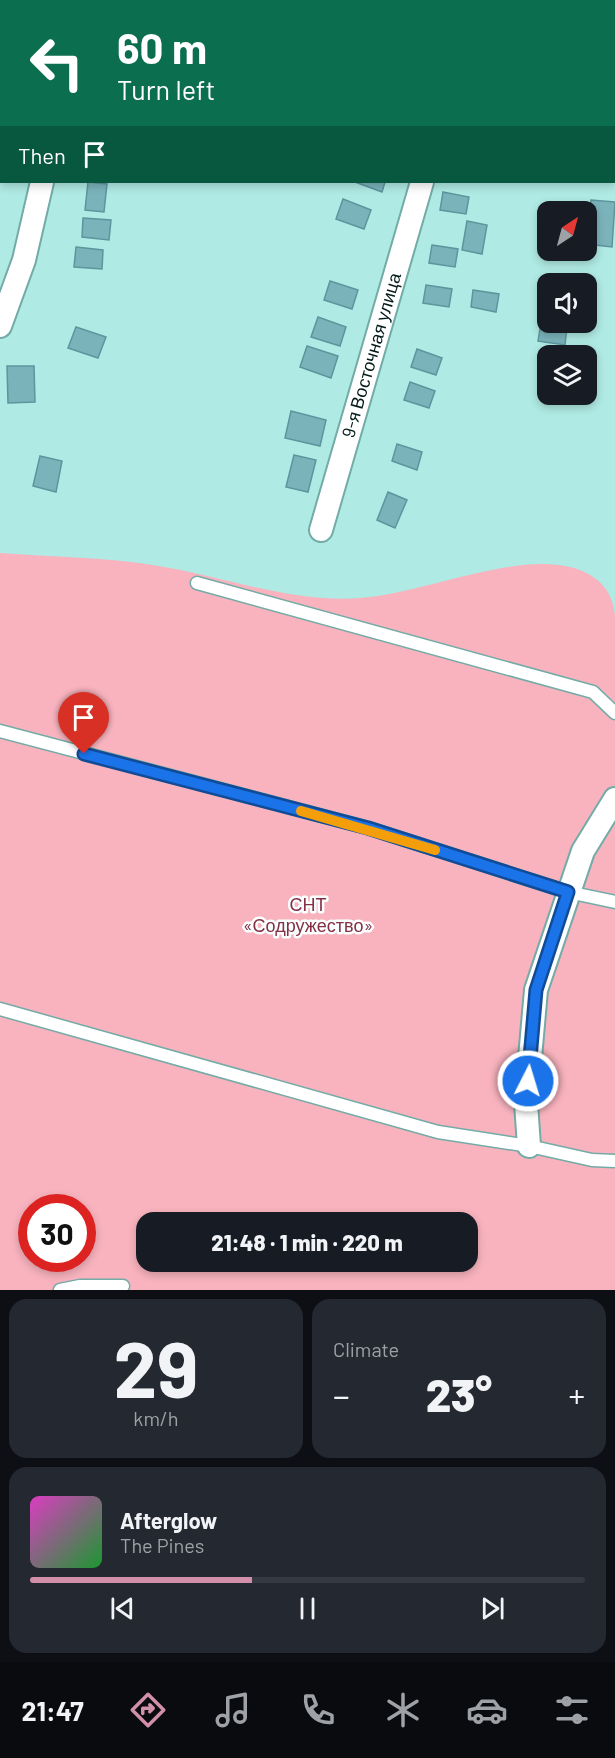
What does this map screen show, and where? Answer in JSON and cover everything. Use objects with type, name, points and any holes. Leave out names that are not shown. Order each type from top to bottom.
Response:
[{"type":"street","points":[[0,326],[24,260],[42,183]]},
{"type":"street","name":"9-я Восточная улица","points":[[321,530],[422,183]]},
{"type":"street","points":[[529,1146],[526,1103],[536,990],[583,851],[615,799]]},
{"type":"lane","points":[[197,583],[592,692],[615,714]]},
{"type":"lane","points":[[0,731],[368,828],[568,892],[615,902]]},
{"type":"lane","points":[[0,1009],[438,1132],[529,1146],[592,1160],[615,1161]]},
{"type":"lane","points":[[60,1290],[80,1286],[123,1286]]},
{"type":"green space","name":"СНТ «Содружество»","points":[[0,553],[139,563],[284,593],[335,599],[385,595],[468,575],[524,565],[550,564],[574,568],[591,575],[603,586],[611,599],[615,616],[615,1290],[0,1290]]},
{"type":"building","points":[[88,183],[107,184],[104,212],[85,210]]},
{"type":"building","points":[[358,183],[385,183],[382,192]]},
{"type":"building","points":[[443,192],[469,197],[466,214],[440,210]]},
{"type":"building","points":[[343,199],[371,210],[364,229],[336,219]]},
{"type":"building","points":[[591,200],[615,202],[612,247],[597,245],[597,201]]},
{"type":"building","points":[[83,218],[111,220],[109,240],[82,237]]},
{"type":"building","points":[[467,221],[487,225],[482,254],[462,250]]},
{"type":"building","points":[[432,245],[458,249],[455,267],[429,263]]},
{"type":"building","points":[[76,247],[103,250],[102,269],[74,267]]},
{"type":"building","points":[[330,281],[358,290],[352,309],[324,300]]},
{"type":"building","points":[[426,285],[452,289],[449,307],[423,303]]},
{"type":"building","points":[[473,290],[499,294],[496,312],[471,307]]},
{"type":"building","points":[[318,317],[346,327],[340,346],[311,337]]},
{"type":"building","points":[[76,327],[106,337],[98,358],[68,348]]},
{"type":"building","points":[[539,333],[566,333],[565,345],[538,341]]},
{"type":"building","points":[[307,346],[338,356],[331,378],[300,367]]},
{"type":"building","points":[[417,349],[442,358],[436,375],[411,367]]},
{"type":"building","points":[[7,366],[34,366],[35,402],[8,403]]},
{"type":"building","points":[[410,382],[435,391],[429,408],[404,400]]},
{"type":"building","points":[[291,411],[326,420],[320,446],[285,438]]},
{"type":"building","points":[[397,444],[422,452],[417,470],[392,461]]},
{"type":"building","points":[[294,455],[316,460],[308,492],[286,487]]},
{"type":"building","points":[[40,456],[62,461],[56,492],[33,486]]},
{"type":"building","points":[[388,492],[407,500],[395,528],[377,520]]},
{"type":"slow traffic","points":[[301,811],[368,828],[435,850]]},
{"type":"route","points":[[84,754],[368,828],[568,892],[536,990],[528,1081]]}]
